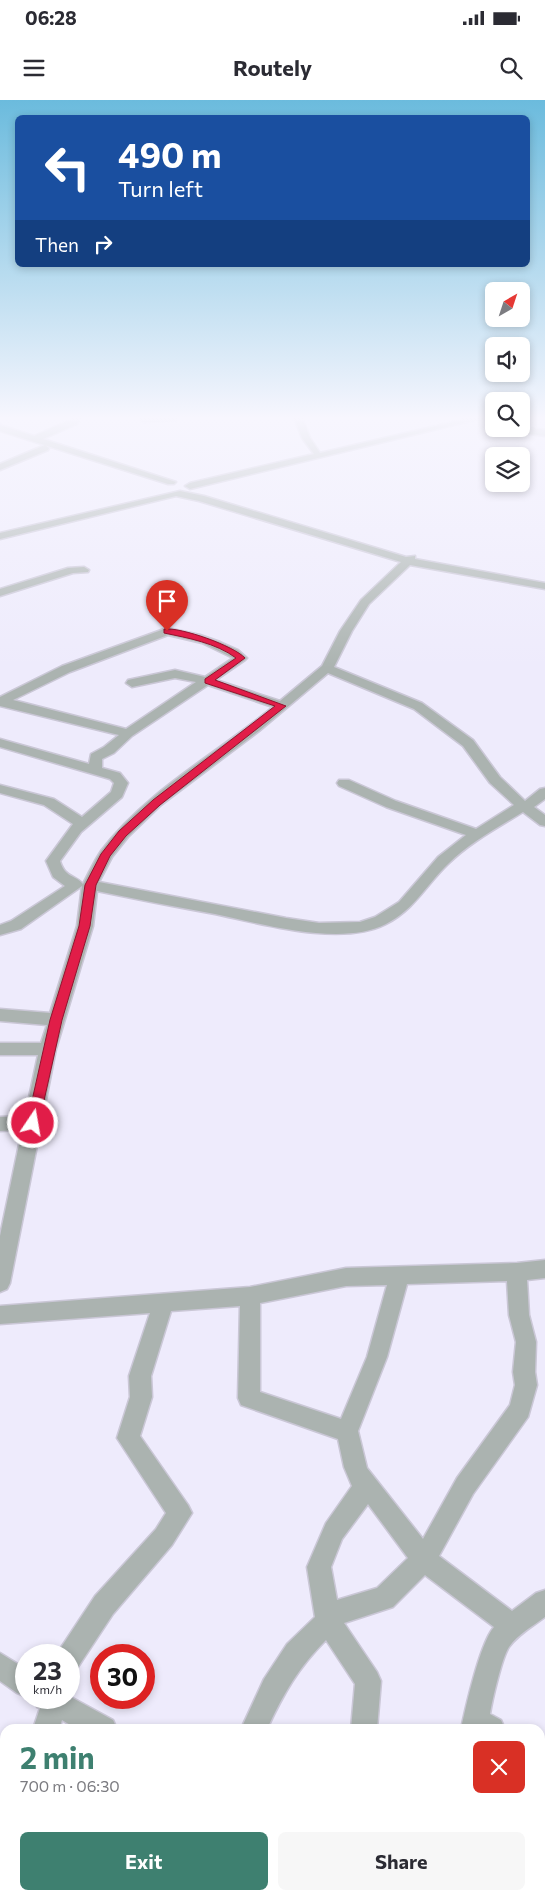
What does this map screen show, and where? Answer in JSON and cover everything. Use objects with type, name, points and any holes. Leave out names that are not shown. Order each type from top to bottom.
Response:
[{"type":"street","points":[[0,534],[127,501]]},
{"type":"street","points":[[0,534],[145,501]]},
{"type":"street","points":[[211,501],[409,559]]},
{"type":"street","points":[[226,501],[368,548],[409,559],[545,584]]},
{"type":"street","points":[[0,1284],[48,1049],[85,926],[90,885],[106,854],[156,802],[282,706],[327,668],[346,631],[365,602],[409,559]]},
{"type":"street","points":[[0,593],[72,570],[84,570]]},
{"type":"street","points":[[1,702],[66,669],[167,631],[178,632],[229,649],[241,658],[128,733],[108,750],[96,757],[95,770]]},
{"type":"street","points":[[327,668],[418,706],[468,743],[495,780],[545,822]]},
{"type":"street","points":[[132,683],[174,674],[208,681],[282,706]]},
{"type":"street","points":[[1,702],[128,733]]},
{"type":"street","points":[[0,742],[115,776],[121,783],[117,794],[81,823],[52,861],[56,873],[76,885],[16,925],[0,930]]},
{"type":"street","points":[[344,783],[391,804],[477,834]]},
{"type":"street","points":[[0,789],[49,802],[81,823]]},
{"type":"street","points":[[90,885],[318,928],[360,927],[380,921],[404,906],[444,860],[477,834],[545,792]]},
{"type":"street","points":[[0,1015],[56,1020]]},
{"type":"street","points":[[0,1049],[48,1049]]},
{"type":"street","points":[[0,1124],[33,1123]]},
{"type":"street","points":[[0,1315],[250,1296],[346,1277],[517,1272],[545,1269]]},
{"type":"street","points":[[256,1724],[273,1688],[296,1653],[337,1612],[384,1598],[424,1560],[465,1486],[520,1410],[526,1385],[524,1372],[526,1342],[519,1315],[517,1272]]},
{"type":"street","points":[[364,1724],[368,1681],[328,1621],[319,1567],[334,1531],[364,1488],[355,1467],[347,1431],[378,1357],[399,1276]]},
{"type":"street","points":[[250,1296],[249,1398],[312,1421],[347,1431]]},
{"type":"street","points":[[78,1644],[104,1605],[164,1537],[180,1513],[128,1438],[141,1398],[140,1376],[163,1302]]},
{"type":"street","points":[[355,1467],[424,1560],[512,1626]]},
{"type":"street","points":[[481,1724],[480,1699],[498,1641],[512,1626],[545,1602]]},
{"type":"street","points":[[0,1666],[15,1676]]},
{"type":"street","points":[[47,1724],[49,1709]]},
{"type":"street","points":[[67,1709],[95,1724]]},
{"type":"route","points":[[33,1123],[48,1049],[85,926],[90,885],[106,854],[123,834],[156,802],[282,706],[208,681],[241,658],[229,649],[178,632],[167,631]]}]
